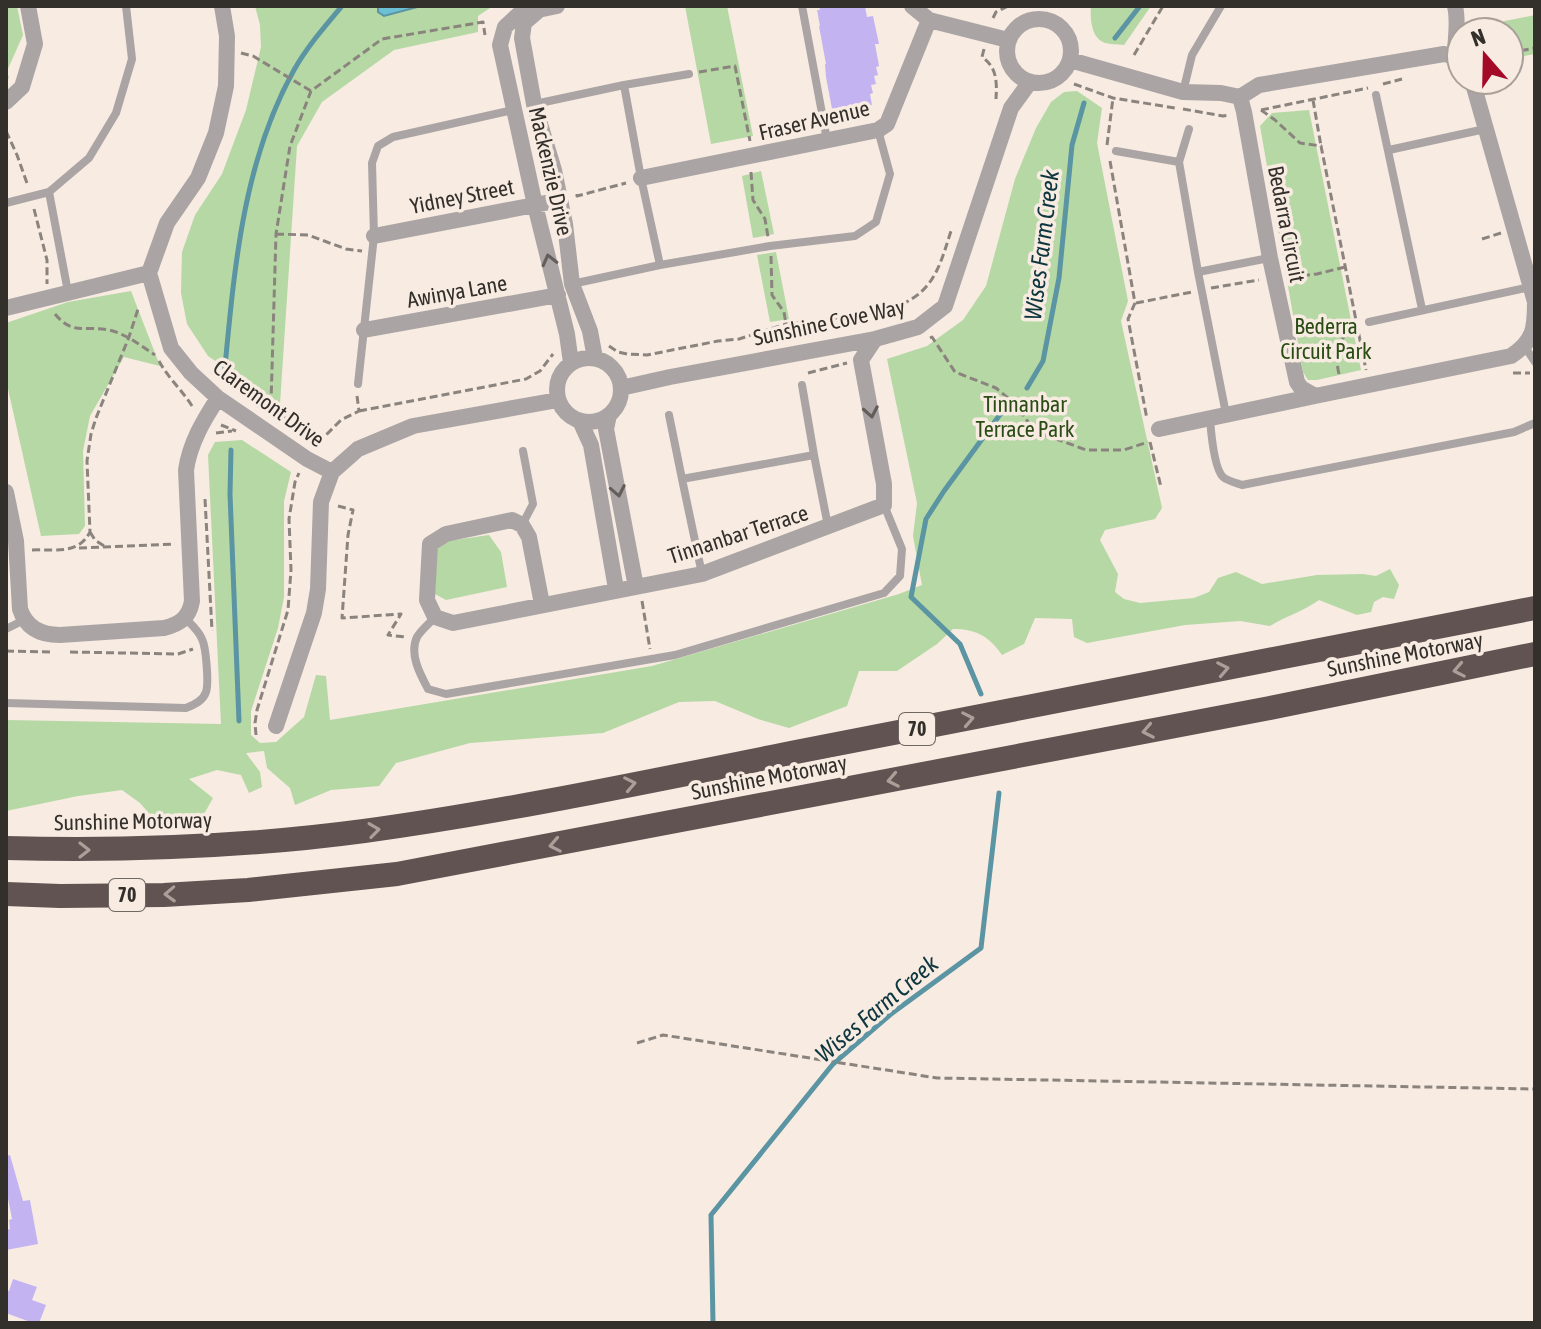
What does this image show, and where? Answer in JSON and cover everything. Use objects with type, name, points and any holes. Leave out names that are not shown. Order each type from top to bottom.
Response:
[{"type":"highway","name":"Sunshine Motorway","points":[[6,848],[85,850],[244,844],[418,823],[1535,608]]},
{"type":"highway","name":"Sunshine Motorway","points":[[6,894],[164,895],[301,886],[397,874],[1255,711],[1535,654]]},
{"type":"street","points":[[6,102],[22,87],[35,44],[28,6]]},
{"type":"street","points":[[6,308],[149,273],[167,223],[198,178],[216,133],[226,86],[227,36],[222,6]]},
{"type":"street","points":[[500,45],[505,27],[519,14],[557,6]]},
{"type":"street","points":[[912,6],[929,20],[1008,40]]},
{"type":"street","name":"Mackenzie Drive","points":[[539,9],[524,23],[522,38],[534,104],[554,170],[565,224],[572,284],[590,331],[595,358]]},
{"type":"street","points":[[1047,13],[1068,36],[1070,60],[1059,76],[1044,83],[1030,82],[1012,69],[1006,54],[1008,40],[1019,25],[1047,13]]},
{"type":"street","name":"Fraser Avenue","points":[[641,178],[878,130],[887,124],[929,20]]},
{"type":"street","name":"Mackenzie Drive","points":[[500,45],[567,334],[571,363]]},
{"type":"street","points":[[1070,60],[1183,92],[1240,97],[1259,85],[1445,54]]},
{"type":"street","name":"Sunshine Cove Way","points":[[621,388],[875,339],[918,327],[945,306],[1011,108],[1030,82]]},
{"type":"street","points":[[1151,431],[1499,360],[1525,347],[1533,332],[1535,302],[1476,96]]},
{"type":"street","name":"Bedarra Circuit","points":[[1240,97],[1297,382],[1315,396]]},
{"type":"street","name":"Yidney Street","points":[[373,244],[560,200]]},
{"type":"street","name":"Claremont Drive","points":[[149,273],[171,348],[191,373],[241,425],[332,472]]},
{"type":"street","name":"Awinya Lane","points":[[364,330],[558,295]]},
{"type":"street","points":[[875,339],[861,360],[884,484],[884,505]]},
{"type":"street","points":[[595,358],[606,362],[617,373],[620,399],[609,415],[596,421],[580,421],[565,412],[558,400],[557,389],[559,378],[571,363],[595,358]]},
{"type":"street","points":[[6,492],[17,550],[20,609],[24,620],[38,632],[48,635],[176,625],[190,611],[192,601],[186,470],[199,427],[218,398]]},
{"type":"street","points":[[276,726],[314,613],[318,589],[321,502],[332,472],[358,449],[413,426],[558,400]]},
{"type":"street","points":[[609,415],[606,429],[643,586]]},
{"type":"street","points":[[580,421],[591,445],[616,589]]},
{"type":"street","name":"Tinnanbar Terrace","points":[[435,617],[453,623],[702,574],[884,505]]},
{"type":"street","points":[[435,617],[427,600],[430,544],[446,534],[512,520],[522,525],[529,537],[542,604]]},
{"type":"lane","points":[[6,203],[49,192],[89,158],[116,113],[132,59],[126,6]]},
{"type":"lane","points":[[802,6],[827,140]]},
{"type":"lane","points":[[1183,92],[1192,55],[1221,6]]},
{"type":"lane","points":[[534,104],[689,74]]},
{"type":"lane","points":[[624,85],[660,265]]},
{"type":"lane","points":[[1376,95],[1422,309]]},
{"type":"lane","points":[[358,384],[373,244],[372,163],[378,146],[393,137],[514,110]]},
{"type":"lane","points":[[1189,129],[1179,162],[1201,290],[1218,418],[1211,431],[1223,477],[1242,485],[1514,432],[1535,423]]},
{"type":"lane","points":[[1389,150],[1485,129]]},
{"type":"lane","points":[[572,284],[770,246],[855,236],[876,222],[890,174],[878,130]]},
{"type":"lane","points":[[1116,151],[1179,162]]},
{"type":"lane","points":[[49,192],[68,292]]},
{"type":"lane","points":[[1198,272],[1270,258]]},
{"type":"lane","points":[[1369,322],[1530,287]]},
{"type":"lane","points":[[1525,347],[1535,362]]},
{"type":"lane","points":[[802,385],[828,527]]},
{"type":"lane","points":[[669,415],[702,574]]},
{"type":"lane","points":[[522,525],[533,504],[523,451]]},
{"type":"lane","points":[[682,479],[814,455]]},
{"type":"lane","points":[[435,617],[417,638],[415,656],[418,671],[428,689],[446,694],[675,655],[884,593],[900,576],[902,549],[884,505]]},
{"type":"lane","points":[[6,703],[186,708],[195,705],[206,693],[204,643],[185,618]]},
{"type":"lane","points":[[6,629],[24,620]]},
{"type":"path","points":[[994,107],[995,75],[993,67],[982,57],[996,12],[1008,6]]},
{"type":"path","points":[[1134,55],[1163,6]]},
{"type":"path","points":[[319,441],[272,408],[271,403],[276,234],[290,146],[311,91],[382,39],[483,22],[487,46],[500,45]]},
{"type":"path","points":[[269,64],[311,91]]},
{"type":"path","points":[[689,74],[735,66],[753,157]]},
{"type":"path","points":[[1113,98],[1106,143],[1135,303],[1128,319],[1161,487]]},
{"type":"path","points":[[1313,100],[1369,386]]},
{"type":"path","points":[[1261,110],[1300,143],[1321,146]]},
{"type":"path","points":[[6,131],[31,197],[47,260],[46,282],[54,313],[68,327],[110,330],[129,337],[156,356],[200,417],[241,425]]},
{"type":"path","points":[[577,196],[641,178]]},
{"type":"path","points":[[590,331],[599,327],[607,343],[618,352],[647,355],[739,339],[786,324],[821,321],[900,305],[912,300],[934,277],[954,222]]},
{"type":"path","points":[[276,234],[308,235],[346,249],[373,244]]},
{"type":"path","points":[[1135,303],[1345,267]]},
{"type":"path","points":[[107,547],[95,540],[90,532],[87,461],[96,418],[139,306]]},
{"type":"path","points":[[1340,380],[1336,362],[1345,334],[1369,322]]},
{"type":"path","points":[[256,735],[257,710],[288,610],[291,570],[289,519],[295,482],[319,441],[341,420],[359,411],[526,379],[540,371],[550,359],[555,346],[554,338],[567,334]]},
{"type":"path","points":[[919,343],[932,337],[955,372],[996,388],[1014,403],[1035,431],[1086,450],[1124,450],[1151,431]]},
{"type":"path","points":[[802,385],[798,376],[861,360]]},
{"type":"path","points":[[1502,373],[1535,373]]},
{"type":"path","points":[[358,384],[359,411]]},
{"type":"path","points":[[210,437],[241,425],[260,403],[271,403]]},
{"type":"path","points":[[6,651],[178,654],[204,643],[213,628],[205,498]]},
{"type":"path","points":[[321,502],[353,510],[348,535],[342,618],[401,614],[388,635],[417,638]]},
{"type":"path","points":[[75,548],[84,542],[90,532]]},
{"type":"path","points":[[17,550],[208,542]]},
{"type":"path","points":[[643,586],[652,598],[642,600],[651,660]]},
{"type":"path","points":[[637,1043],[663,1035],[937,1078],[1535,1089]]},
{"type":"green space","points":[[6,6],[17,6],[23,35],[6,80]]},
{"type":"green space","points":[[255,6],[493,6],[478,16],[478,32],[394,50],[322,102],[297,146],[280,404],[208,356],[187,324],[181,293],[182,252],[195,215],[222,174],[246,110],[261,47]]},
{"type":"green space","points":[[685,6],[727,6],[753,136],[711,144]]},
{"type":"green space","points":[[1091,6],[1151,6],[1124,45],[1108,44],[1096,36]]},
{"type":"green space","points":[[1535,15],[1535,54],[1525,56],[1525,17]]},
{"type":"green space","name":"Tinnanbar Terrace Park","points":[[1077,91],[1102,108],[1097,143],[1128,301],[1121,321],[1162,508],[1155,519],[1105,530],[1100,540],[1118,574],[1115,592],[1124,599],[1140,603],[1194,598],[1209,592],[1218,578],[1236,572],[1262,584],[1317,575],[1376,576],[1390,569],[1399,585],[1394,599],[1383,597],[1374,602],[1371,612],[1357,615],[1319,600],[1270,626],[1240,621],[1185,625],[1087,643],[1074,637],[1072,619],[1035,618],[1024,644],[1002,655],[981,635],[953,629],[897,671],[859,671],[847,706],[789,728],[715,701],[679,702],[603,733],[470,743],[396,763],[379,786],[331,790],[295,805],[290,788],[267,768],[264,751],[246,753],[260,772],[262,787],[249,793],[241,775],[217,770],[189,779],[213,798],[204,814],[188,819],[154,819],[140,803],[122,790],[6,811],[6,720],[221,724],[208,455],[215,442],[242,440],[291,472],[284,501],[284,597],[278,628],[251,711],[251,735],[260,743],[276,742],[304,717],[316,675],[326,676],[330,720],[652,666],[922,585],[913,536],[917,503],[887,359],[927,346],[963,320],[986,286],[1015,179],[1036,128],[1051,102],[1064,92]]},
{"type":"green space","name":"Bederra Circuit Park","points":[[1309,110],[1361,370],[1317,380],[1308,380],[1303,372],[1260,126],[1272,113]]},
{"type":"green space","points":[[761,171],[774,234],[753,238],[742,176]]},
{"type":"green space","points":[[776,252],[789,319],[770,322],[757,255]]},
{"type":"green space","points":[[131,291],[160,366],[124,357],[90,416],[83,451],[85,526],[79,534],[41,536],[6,380],[6,323],[68,302]]},
{"type":"green space","points":[[489,535],[501,552],[507,587],[446,600],[435,594],[437,549],[448,541]]},
{"type":"water","points":[[378,6],[421,6],[384,16],[378,12]]},
{"type":"building","points":[[819,6],[865,6],[867,17],[873,16],[879,44],[875,44],[879,66],[876,67],[878,75],[874,76],[876,84],[871,85],[872,105],[832,109],[819,26]]},
{"type":"building","points":[[10,1155],[23,1201],[30,1200],[38,1244],[6,1250],[6,1230],[10,1229],[9,1220],[12,1219],[6,1188],[6,1156]]},
{"type":"building","points":[[13,1279],[37,1287],[32,1300],[46,1305],[39,1323],[6,1313],[6,1290],[9,1291]]},
{"type":"waterway","points":[[224,377],[243,219],[263,143],[276,106],[294,70],[342,6]]},
{"type":"waterway","name":"Wises Farm Creek","points":[[1115,38],[1140,6]]},
{"type":"waterway","name":"Wises Farm Creek","points":[[1027,388],[1043,361],[1059,278],[1072,145],[1084,103]]},
{"type":"waterway","name":"Wises Farm Creek","points":[[981,694],[960,644],[911,597],[926,519],[1007,405]]},
{"type":"waterway","points":[[231,450],[239,721]]},
{"type":"waterway","name":"Wises Farm Creek","points":[[713,1323],[711,1215],[833,1064],[891,1014],[981,948],[999,793]]}]
